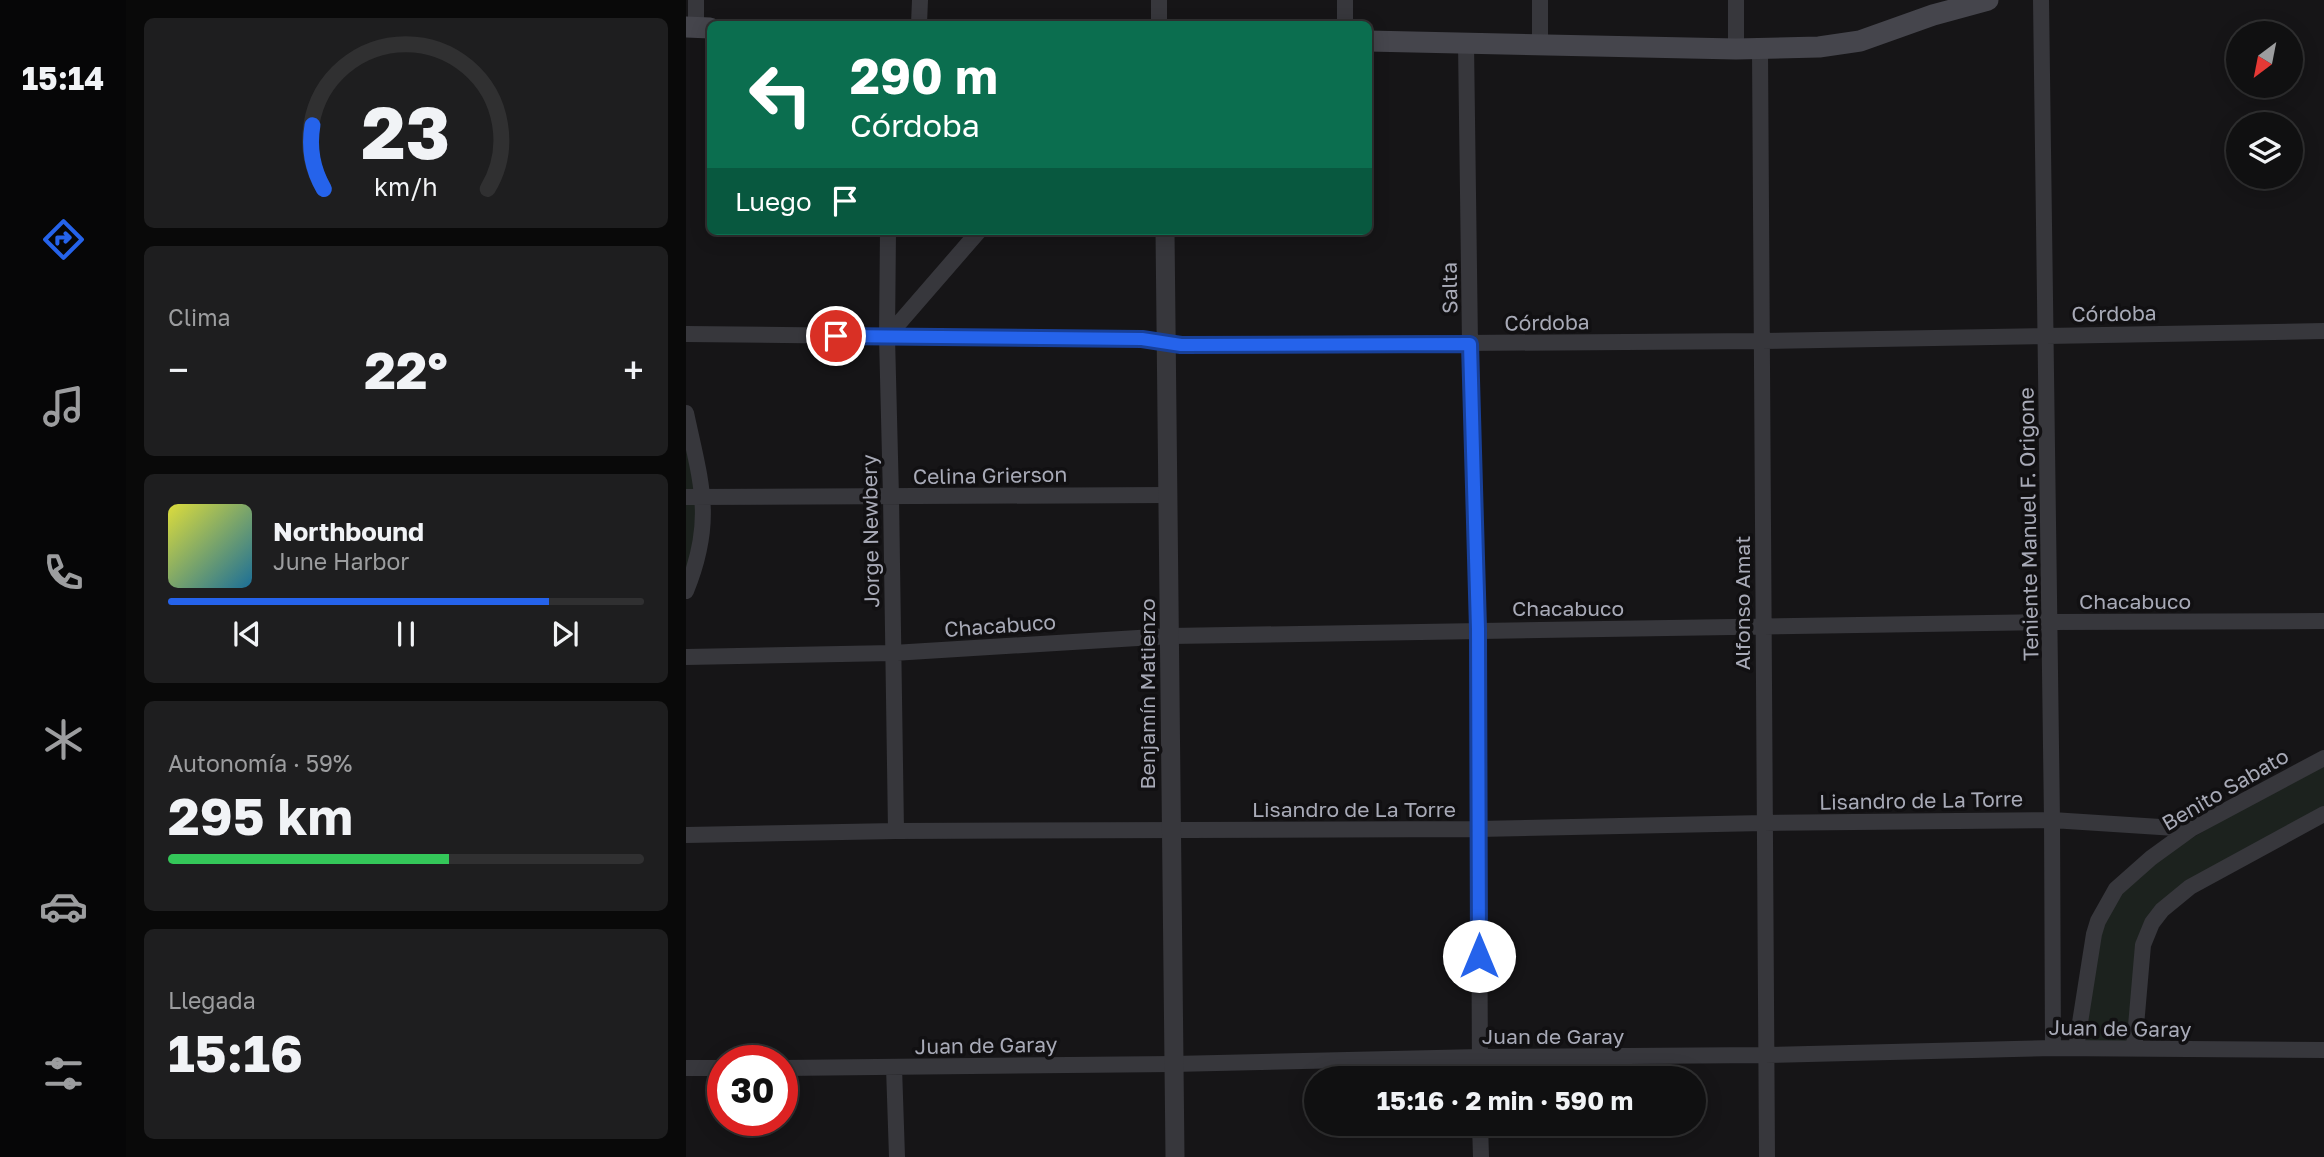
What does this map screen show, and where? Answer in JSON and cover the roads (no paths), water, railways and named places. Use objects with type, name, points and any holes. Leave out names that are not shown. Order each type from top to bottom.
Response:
[{"type":"main road","points":[[1372,41],[1760,50],[1838,46],[1860,41],[1933,8],[1988,0]]},
{"type":"street","points":[[696,0],[697,28]]},
{"type":"street","points":[[919,21],[920,0]]},
{"type":"street","points":[[1159,0],[1159,21]]},
{"type":"street","points":[[1345,0],[1345,21]]},
{"type":"street","points":[[1539,45],[1540,0]]},
{"type":"street","points":[[1735,49],[1736,0]]},
{"type":"street","name":"Teniente Manuel F. Origone","points":[[2041,0],[2047,334],[2053,1048]]},
{"type":"street","name":"Salta","points":[[1466,43],[1470,344],[1478,629],[1480,1066]]},
{"type":"street","name":"Alfonso Amat","points":[[1760,50],[1767,1157]]},
{"type":"street","name":"Jorge Newbery","points":[[888,235],[887,337],[896,831]]},
{"type":"street","points":[[887,337],[976,235]]},
{"type":"street","name":"Benjamín Matienzo","points":[[1166,235],[1175,1157]]},
{"type":"street","name":"Córdoba","points":[[686,334],[1142,339],[1181,345],[1761,341],[2324,331]]},
{"type":"street","points":[[686,413],[704,497],[703,535],[695,569],[686,591]]},
{"type":"street","name":"Celina Grierson","points":[[686,497],[1168,495]]},
{"type":"street","name":"Chacabuco","points":[[686,657],[893,653],[1170,636],[1478,629],[2324,621]]},
{"type":"street","name":"Benito Sabato","points":[[2076,1048],[2094,934],[2108,901],[2128,877],[2191,829],[2324,758]]},
{"type":"street","points":[[2134,1049],[2143,945],[2152,923],[2162,910],[2190,887],[2324,814]]},
{"type":"street","name":"Lisandro de La Torre","points":[[686,835],[896,831],[1478,829],[2052,820],[2191,829]]},
{"type":"street","name":"Juan de Garay","points":[[798,1068],[1765,1055],[2053,1048],[2324,1051]]},
{"type":"street","points":[[894,1067],[897,1157]]},
{"type":"street","points":[[686,1068],[707,1068]]},
{"type":"street","points":[[1480,1136],[1480,1157]]}]
